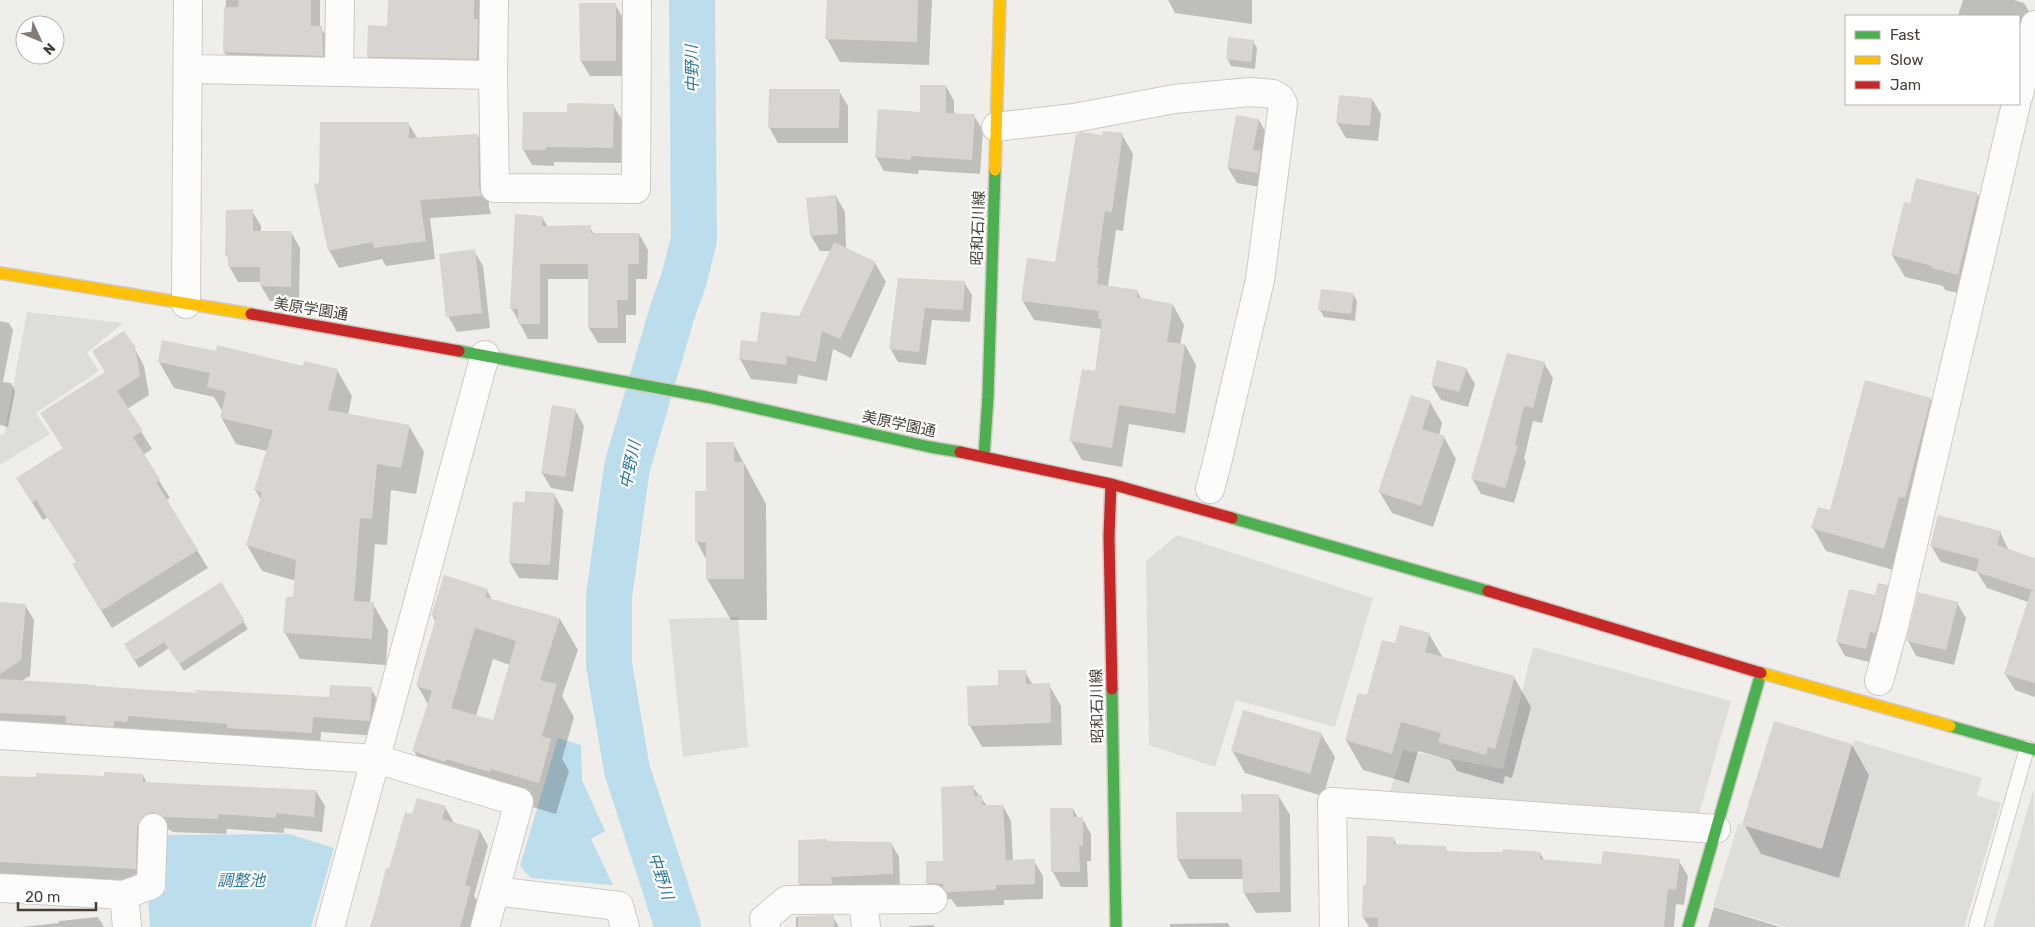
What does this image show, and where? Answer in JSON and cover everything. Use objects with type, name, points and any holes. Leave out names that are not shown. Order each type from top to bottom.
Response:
[{"type":"street","points":[[186,304],[188,0]]},
{"type":"street","points":[[339,72],[340,0]]},
{"type":"street","points":[[494,0],[495,188],[636,189],[637,0]]},
{"type":"street","name":"昭和石川線","points":[[984,456],[988,387],[1000,0]]},
{"type":"street","points":[[2020,90],[2035,25]]},
{"type":"street","points":[[189,69],[493,75]]},
{"type":"street","points":[[996,127],[1074,118],[1174,100],[1251,92],[1274,94],[1280,98],[1283,104],[1260,280],[1210,489]]},
{"type":"street","points":[[1879,681],[1894,626],[2016,105]]},
{"type":"street","name":"美原学園通","points":[[0,273],[485,354],[616,379],[1111,484],[1429,574],[1761,673],[2031,749]]},
{"type":"street","points":[[330,927],[485,354]]},
{"type":"street","name":"昭和石川線","points":[[1111,484],[1109,536],[1116,927]]},
{"type":"street","points":[[1688,927],[1761,673]]},
{"type":"street","points":[[0,735],[376,759],[519,802],[485,927]]},
{"type":"street","points":[[1334,927],[1332,802],[1716,829]]},
{"type":"street","points":[[0,888],[124,895],[151,885],[153,828]]},
{"type":"street","points":[[496,891],[619,906],[625,927]]},
{"type":"street","points":[[124,895],[127,927]]},
{"type":"street","points":[[766,927],[764,920],[787,900],[933,899]]},
{"type":"street","points":[[864,900],[866,927]]},
{"type":"lane","points":[[1976,927],[2031,749]]},
{"type":"shaded area","points":[[27,312],[123,323],[87,353],[99,371],[36,413],[50,434],[0,465],[0,435],[4,435]]},
{"type":"shaded area","points":[[1177,535],[1373,598],[1335,727],[1236,700],[1215,767],[1149,745],[1146,561]]},
{"type":"shaded area","points":[[738,617],[748,747],[683,757],[669,619]]},
{"type":"shaded area","points":[[1533,647],[1731,701],[1699,814],[1389,794],[1403,750],[1503,769]]},
{"type":"shaded area","points":[[1854,740],[1982,778],[1977,796],[2001,803],[1964,927],[1786,927],[1713,906],[1738,824],[1822,848]]},
{"type":"shaded area","points":[[2034,788],[2035,927],[1993,927]]},
{"type":"water","points":[[558,738],[581,745],[582,780],[605,831],[591,839],[613,885],[531,878],[520,866]]},
{"type":"water","name":"調整池","points":[[289,834],[334,848],[311,927],[150,927],[148,898],[167,890],[161,884],[164,835]]},
{"type":"building","points":[[239,0],[311,0],[311,26],[322,26],[323,56],[223,52],[224,7],[238,7]]},
{"type":"building","points":[[388,0],[474,0],[474,19],[478,19],[477,59],[367,57],[368,25],[387,26]]},
{"type":"building","points":[[827,0],[918,0],[917,42],[825,39]]},
{"type":"building","points":[[579,3],[616,3],[616,61],[580,61]]},
{"type":"building","points":[[1228,37],[1254,40],[1251,62],[1226,59]]},
{"type":"building","points":[[920,85],[946,85],[946,113],[975,114],[972,160],[911,156],[911,160],[875,157],[878,109],[920,112]]},
{"type":"building","points":[[769,89],[840,89],[839,128],[768,128]]},
{"type":"building","points":[[1339,95],[1372,98],[1370,126],[1336,123]]},
{"type":"building","points":[[567,103],[614,104],[613,148],[546,147],[546,150],[522,150],[523,112],[567,112]]},
{"type":"building","points":[[1236,115],[1259,119],[1253,150],[1261,151],[1258,173],[1227,168]]},
{"type":"building","points":[[320,122],[409,122],[409,138],[478,134],[479,188],[482,196],[420,200],[426,241],[374,248],[373,242],[328,251],[314,184],[319,183]]},
{"type":"building","points":[[1103,131],[1123,133],[1112,212],[1105,211],[1097,268],[1099,268],[1097,284],[1138,290],[1137,297],[1173,304],[1167,342],[1185,344],[1175,414],[1119,405],[1112,448],[1069,441],[1082,369],[1095,371],[1102,319],[1098,319],[1099,311],[1021,301],[1027,258],[1055,262],[1076,134],[1083,132],[1102,135]]},
{"type":"building","points":[[1916,178],[1978,193],[1958,275],[1891,255],[1904,202],[1910,203]]},
{"type":"building","points":[[836,195],[838,234],[810,236],[806,198]]},
{"type":"building","points":[[253,209],[253,231],[292,231],[291,287],[260,286],[260,267],[228,267],[228,256],[225,256],[226,210]]},
{"type":"building","points":[[515,214],[543,216],[542,226],[591,225],[591,233],[639,233],[639,264],[628,264],[628,300],[617,300],[618,328],[588,328],[588,264],[540,264],[540,324],[518,324],[518,309],[510,309]]},
{"type":"building","points":[[834,242],[876,262],[840,339],[822,331],[816,362],[787,356],[786,365],[739,359],[741,340],[757,342],[761,312],[799,316]]},
{"type":"building","points":[[475,249],[482,313],[446,317],[439,254]]},
{"type":"building","points":[[898,278],[965,281],[963,310],[925,308],[919,352],[889,349]]},
{"type":"building","points":[[1321,289],[1354,293],[1351,314],[1318,310]]},
{"type":"building","points":[[124,331],[135,346],[140,376],[117,391],[143,431],[133,437],[160,479],[156,482],[198,550],[101,611],[72,564],[76,562],[36,500],[32,503],[16,478],[63,448],[40,413],[105,372],[92,351]]},
{"type":"building","points":[[162,340],[216,351],[217,345],[303,366],[304,361],[338,369],[328,410],[410,425],[401,468],[377,464],[372,519],[360,518],[354,601],[374,602],[372,639],[283,633],[286,597],[293,597],[296,560],[246,545],[262,493],[254,490],[273,430],[220,418],[226,392],[207,387],[210,373],[158,362]]},
{"type":"building","points":[[1507,353],[1545,362],[1533,408],[1524,406],[1515,445],[1518,446],[1505,488],[1471,479]]},
{"type":"building","points":[[1437,360],[1467,368],[1459,392],[1431,385]]},
{"type":"building","points":[[1865,380],[1931,398],[1905,498],[1899,497],[1884,549],[1811,528],[1818,507],[1830,510]]},
{"type":"building","points":[[1411,395],[1431,401],[1422,429],[1445,436],[1421,506],[1378,492]]},
{"type":"building","points":[[552,405],[576,409],[565,477],[541,473]]},
{"type":"building","points":[[706,442],[734,442],[734,462],[744,462],[744,579],[706,579],[706,542],[695,542],[695,491],[706,491]]},
{"type":"building","points":[[525,491],[555,493],[550,565],[509,563],[513,502],[525,502]]},
{"type":"building","points":[[1938,515],[2001,531],[1997,545],[2035,558],[2035,591],[1976,572],[1979,559],[1930,546]]},
{"type":"building","points":[[444,575],[488,589],[485,597],[560,618],[540,680],[557,684],[542,736],[551,739],[539,783],[491,769],[490,772],[446,759],[445,762],[412,751],[432,691],[416,686],[436,617],[431,616]],"holes":[[[475,628],[516,641],[493,720],[451,708]]]},
{"type":"building","points":[[221,582],[245,621],[179,664],[164,642],[134,661],[124,644]]},
{"type":"building","points":[[1878,583],[1888,585],[1876,633],[1870,632],[1866,649],[1836,642],[1849,589],[1875,595]]},
{"type":"building","points":[[2031,591],[2035,591],[2035,683],[2004,674]]},
{"type":"building","points":[[1918,592],[1958,602],[1946,650],[1906,641]]},
{"type":"building","points":[[0,602],[26,604],[21,660],[0,674]]},
{"type":"building","points":[[1400,625],[1430,633],[1425,652],[1515,676],[1495,749],[1488,747],[1486,755],[1438,742],[1441,733],[1401,722],[1392,754],[1345,740],[1358,693],[1367,695],[1382,640],[1395,643]]},
{"type":"building","points":[[998,670],[1026,670],[1026,684],[1050,683],[1051,723],[968,726],[967,686],[998,685]]},
{"type":"building","points":[[0,679],[197,693],[195,690],[329,697],[330,685],[372,687],[370,721],[313,717],[312,733],[227,728],[227,724],[128,716],[127,722],[114,721],[114,727],[66,723],[66,716],[0,713]]},
{"type":"building","points":[[1243,710],[1322,733],[1310,774],[1231,751]]},
{"type":"building","points":[[1774,721],[1852,744],[1822,849],[1742,825]]},
{"type":"building","points":[[104,772],[143,774],[143,782],[316,790],[314,817],[276,813],[276,818],[218,814],[218,819],[163,817],[153,812],[143,816],[137,827],[136,869],[0,862],[0,776],[36,777],[36,773],[104,776]]},
{"type":"building","points":[[974,785],[974,796],[982,795],[982,805],[1003,805],[1006,860],[1035,859],[1035,884],[996,885],[996,890],[947,892],[943,888],[943,884],[926,883],[926,861],[943,861],[941,787]]},
{"type":"building","points":[[1241,794],[1279,794],[1280,892],[1243,893],[1242,859],[1177,859],[1176,812],[1242,812]]},
{"type":"building","points":[[417,798],[446,806],[442,819],[480,830],[465,885],[471,887],[460,927],[371,927],[386,868],[389,868],[405,812],[412,814]]},
{"type":"building","points":[[1050,808],[1073,808],[1073,817],[1083,817],[1083,846],[1079,846],[1080,872],[1051,872]]},
{"type":"building","points":[[1367,836],[1394,837],[1394,844],[1446,846],[1446,851],[1502,853],[1503,849],[1541,852],[1540,859],[1601,864],[1603,851],[1680,859],[1676,890],[1668,889],[1664,927],[1378,927],[1378,918],[1362,917],[1363,885],[1366,885]]},
{"type":"building","points":[[827,839],[827,841],[892,842],[893,874],[831,877],[832,884],[798,884],[798,840]]},
{"type":"building","points":[[834,915],[834,927],[798,927],[798,916]]},
{"type":"waterway","name":"中野川","points":[[678,927],[627,770],[609,665],[609,596],[627,467],[672,313],[684,279],[694,239],[692,0]]},
{"type":"traffic: fast","points":[[984,456],[988,397],[995,170]]},
{"type":"traffic: fast","points":[[459,351],[707,397],[960,452]]},
{"type":"traffic: fast","points":[[1232,518],[1488,591]]},
{"type":"traffic: fast","points":[[1688,927],[1761,673]]},
{"type":"traffic: fast","points":[[1112,689],[1116,927]]},
{"type":"traffic: fast","points":[[1950,726],[2035,750]]},
{"type":"traffic: slow","points":[[995,170],[1000,0]]},
{"type":"traffic: slow","points":[[0,273],[251,314]]},
{"type":"traffic: slow","points":[[1761,673],[1950,726]]},
{"type":"traffic: jam","points":[[251,314],[459,351]]},
{"type":"traffic: jam","points":[[960,452],[1111,484],[1232,518]]},
{"type":"traffic: jam","points":[[1111,484],[1109,536],[1112,689]]},
{"type":"traffic: jam","points":[[1488,591],[1761,673]]}]
